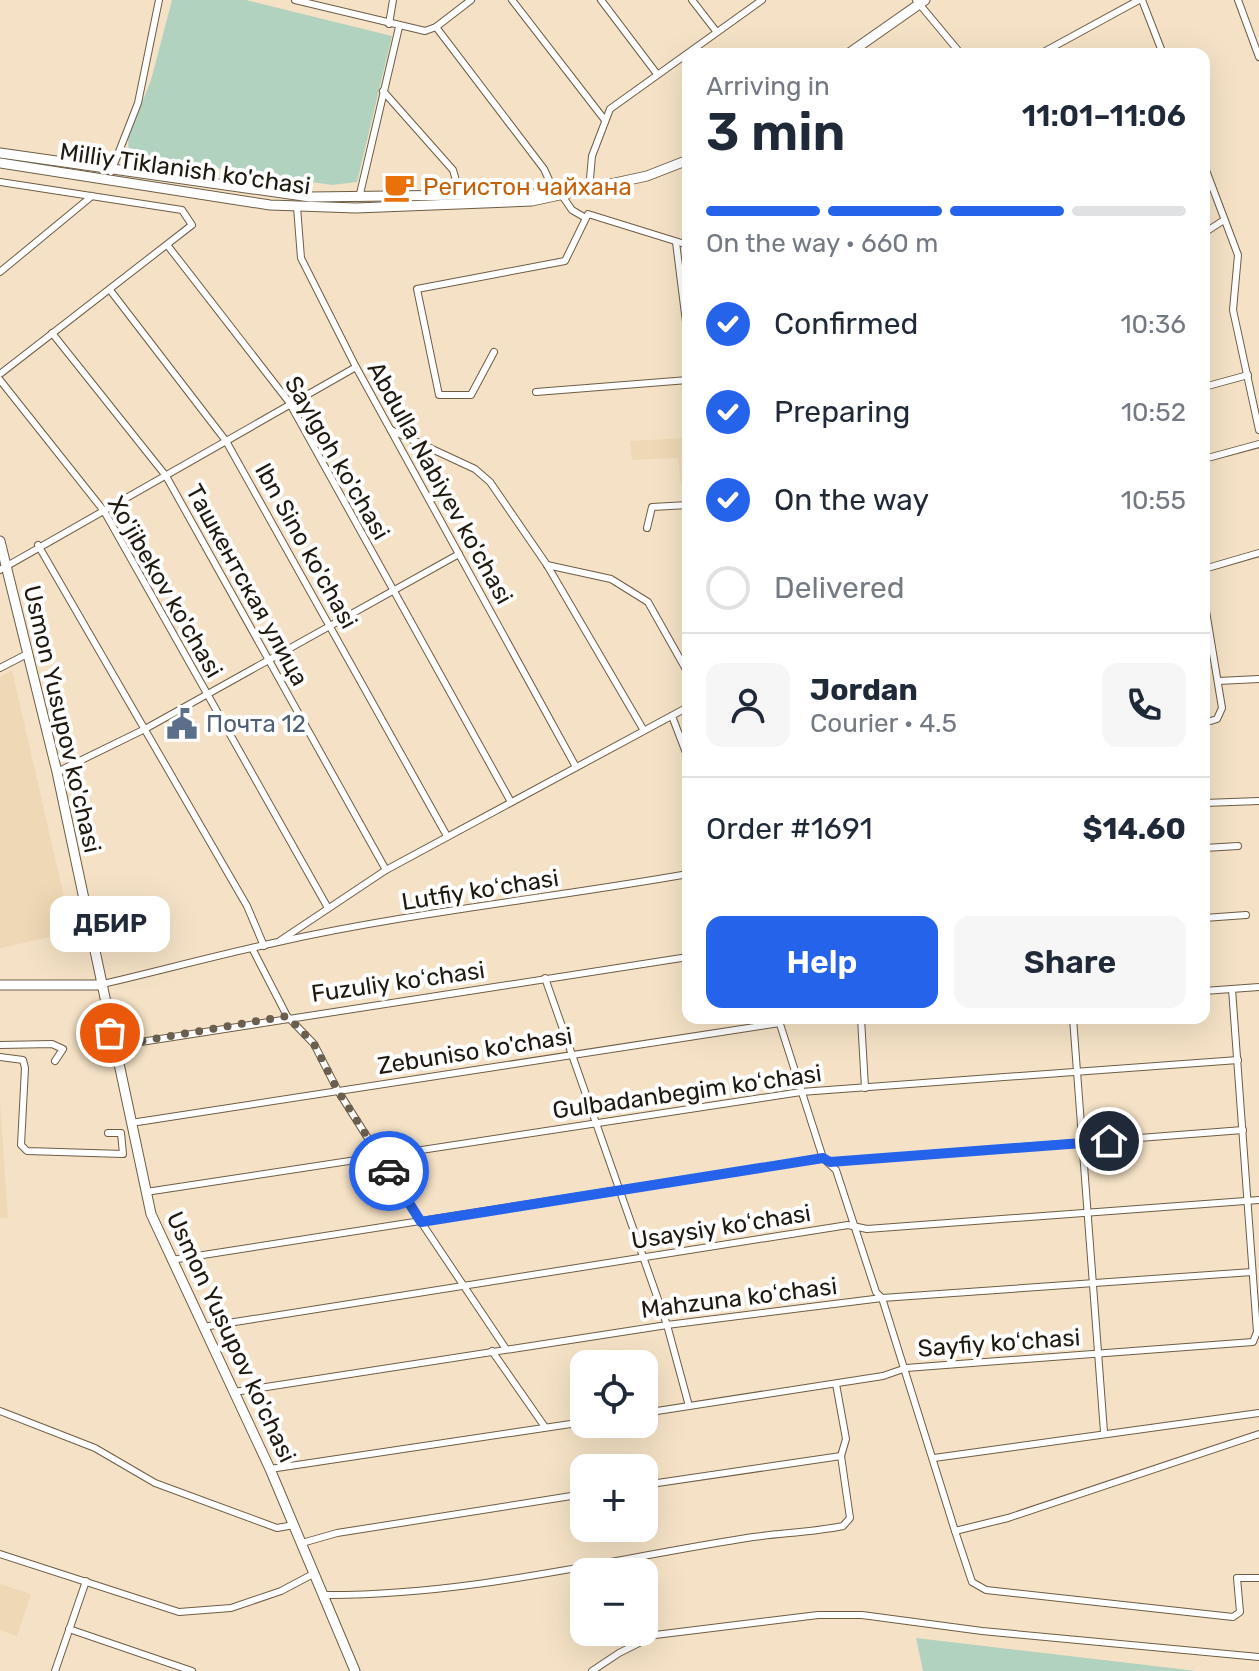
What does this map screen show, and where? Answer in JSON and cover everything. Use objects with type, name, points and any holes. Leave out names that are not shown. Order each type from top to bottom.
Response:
[{"type":"main road","points":[[856,48],[920,1]]},
{"type":"main road","name":"Milliy Tiklanish ko'chasi","points":[[0,153],[297,207],[532,201],[647,176],[682,162]]},
{"type":"main road","name":"Milliy Tiklanish ko'chasi","points":[[0,163],[265,193],[359,198],[530,192],[558,195]]},
{"type":"main road","name":"Usmon Yusupov ko'chasi","points":[[0,541],[3,568],[29,653],[57,772],[144,1192],[171,1260],[270,1469],[355,1671]]},
{"type":"main road","points":[[0,985],[99,985]]},
{"type":"street","points":[[110,175],[138,103],[159,0]]},
{"type":"street","points":[[295,0],[425,31],[436,27],[471,0]]},
{"type":"street","points":[[389,24],[393,0]]},
{"type":"street","points":[[512,0],[604,119]]},
{"type":"street","points":[[601,0],[657,74]]},
{"type":"street","points":[[692,0],[716,31]]},
{"type":"street","points":[[693,48],[762,0]]},
{"type":"street","points":[[1051,48],[1141,0],[1161,48]]},
{"type":"street","points":[[1238,0],[1258,54]]},
{"type":"street","points":[[920,1],[956,48]]},
{"type":"street","points":[[359,198],[399,27]]},
{"type":"street","points":[[436,27],[544,169],[558,195],[572,210],[584,217]]},
{"type":"street","points":[[589,190],[592,156],[604,119],[613,107],[682,56]]},
{"type":"street","points":[[383,91],[453,170],[460,194]]},
{"type":"street","points":[[0,182],[182,210],[191,219],[191,228],[52,333],[0,377]]},
{"type":"street","points":[[1210,182],[1238,255],[1233,310],[1259,430]]},
{"type":"street","points":[[0,272],[92,196]]},
{"type":"street","name":"Abdulla Nabiyev ko'chasi","points":[[297,207],[301,258],[356,367],[576,767]]},
{"type":"street","points":[[494,352],[475,381],[471,395],[440,396],[416,291],[420,287],[494,277],[564,262],[584,217],[592,214],[682,244]]},
{"type":"street","points":[[1210,229],[1224,220]]},
{"type":"street","points":[[676,242],[682,290]]},
{"type":"street","name":"Saylgoh ko'chasi","points":[[168,246],[289,402],[511,802]]},
{"type":"street","name":"Ibn Sino ko'chasi","points":[[110,290],[226,441],[447,836]]},
{"type":"street","name":"Ташкентская улица","points":[[52,333],[166,476],[386,870]]},
{"type":"street","points":[[3,568],[289,402],[356,367]]},
{"type":"street","points":[[1210,385],[1248,375]]},
{"type":"street","name":"Xo'jibekov ko'chasi","points":[[0,377],[104,511],[328,908]]},
{"type":"street","points":[[536,392],[682,380]]},
{"type":"street","points":[[391,430],[475,469],[490,482],[547,565],[643,729]]},
{"type":"street","points":[[1210,457],[1259,444]]},
{"type":"street","points":[[647,528],[652,507],[682,505]]},
{"type":"street","points":[[38,545],[247,906],[264,946]]},
{"type":"street","points":[[1210,567],[1259,553]]},
{"type":"street","points":[[57,772],[145,729],[459,554]]},
{"type":"street","points":[[547,565],[611,579],[648,602],[682,662]]},
{"type":"street","points":[[1210,630],[1221,714],[1210,720]]},
{"type":"street","points":[[0,668],[29,653]]},
{"type":"street","points":[[1218,681],[1259,679]]},
{"type":"street","points":[[99,985],[278,942],[386,870],[682,710]]},
{"type":"street","points":[[672,716],[682,742]]},
{"type":"street","points":[[1210,803],[1259,801]]},
{"type":"street","points":[[1210,848],[1238,846]]},
{"type":"street","name":"Lutfiy koʻchasi","points":[[278,942],[516,900],[566,895],[682,875]]},
{"type":"street","points":[[1210,918],[1246,915]]},
{"type":"street","points":[[252,948],[287,1016],[314,1044],[338,1091],[463,1288],[506,1349]]},
{"type":"street","name":"Fuzuliy koʻchasi","points":[[113,1046],[287,1016],[682,958]]},
{"type":"street","points":[[545,978],[667,1325],[689,1406]]},
{"type":"street","points":[[1210,991],[1259,987]]},
{"type":"street","points":[[1232,989],[1252,1272]]},
{"type":"street","name":"Zebuniso ko'chasi","points":[[129,1123],[759,1024]]},
{"type":"street","points":[[780,1024],[823,1158]]},
{"type":"street","points":[[861,1024],[865,1088]]},
{"type":"street","points":[[1073,1024],[1104,1432]]},
{"type":"street","points":[[0,1045],[52,1044],[63,1049],[55,1061]]},
{"type":"street","points":[[0,1057],[23,1060],[21,1145],[27,1151],[123,1154],[121,1133],[108,1133]]},
{"type":"street","name":"Gulbadanbegim koʻchasi","points":[[144,1192],[801,1092],[1238,1060]]},
{"type":"street","points":[[171,1260],[823,1158],[830,1162],[1243,1130]]},
{"type":"street","points":[[830,1162],[857,1227],[876,1292],[882,1298],[906,1368],[972,1582],[986,1590],[1233,1617],[1240,1612],[1237,1578],[1259,1578]]},
{"type":"street","name":"Usaysiy koʻchasi","points":[[203,1327],[848,1225],[857,1227],[1259,1200]]},
{"type":"street","name":"Mahzuna koʻchasi","points":[[234,1392],[667,1325],[882,1298],[1252,1272]]},
{"type":"street","name":"Sayfiy koʻchasi","points":[[658,1411],[836,1384],[906,1368],[1251,1343],[1257,1332],[1252,1272]]},
{"type":"street","points":[[492,1351],[545,1427]]},
{"type":"street","points":[[324,1595],[409,1592],[520,1578],[753,1537],[843,1526],[850,1514],[841,1456],[846,1439],[836,1384]]},
{"type":"street","points":[[0,1411],[95,1448],[155,1483],[277,1528],[294,1525]]},
{"type":"street","points":[[934,1458],[1104,1432],[1259,1413]]},
{"type":"street","points":[[270,1469],[570,1424]]},
{"type":"street","points":[[955,1531],[1008,1518],[1259,1434]]},
{"type":"street","points":[[658,1483],[841,1456]]},
{"type":"street","points":[[302,1543],[337,1533],[570,1496]]},
{"type":"street","points":[[0,1554],[86,1581],[153,1607],[179,1612],[231,1608],[281,1591],[315,1573]]},
{"type":"street","points":[[55,1671],[86,1581]]},
{"type":"street","points":[[592,1671],[655,1635],[818,1615],[862,1615],[982,1631],[1259,1657]]},
{"type":"street","points":[[69,1629],[192,1671]]},
{"type":"shaded area","points":[[682,438],[682,485],[678,458],[632,460],[630,441]]},
{"type":"shaded area","points":[[12,670],[72,932],[0,948],[0,677]]},
{"type":"shaded area","points":[[0,1101],[8,1218],[0,1218]]},
{"type":"shaded area","points":[[0,1584],[31,1594],[17,1636],[0,1630]]},
{"type":"green space","points":[[172,0],[246,0],[392,36],[357,182],[332,185],[129,155],[128,138],[151,80]]},
{"type":"green space","points":[[916,1638],[1197,1671],[923,1671]]},
{"type":"way so far","points":[[110,1033],[113,1046],[287,1016],[314,1044],[338,1091],[389,1171]]},
{"type":"place","name":"Регистон чайхана","points":[[399,187]]},
{"type":"place","name":"Почта 12","points":[[182,724]]},
{"type":"place","name":"ДБИР","points":[[110,1033]]},
{"type":"route","points":[[389,1171],[421,1222],[823,1158],[830,1162],[1109,1141]]}]
